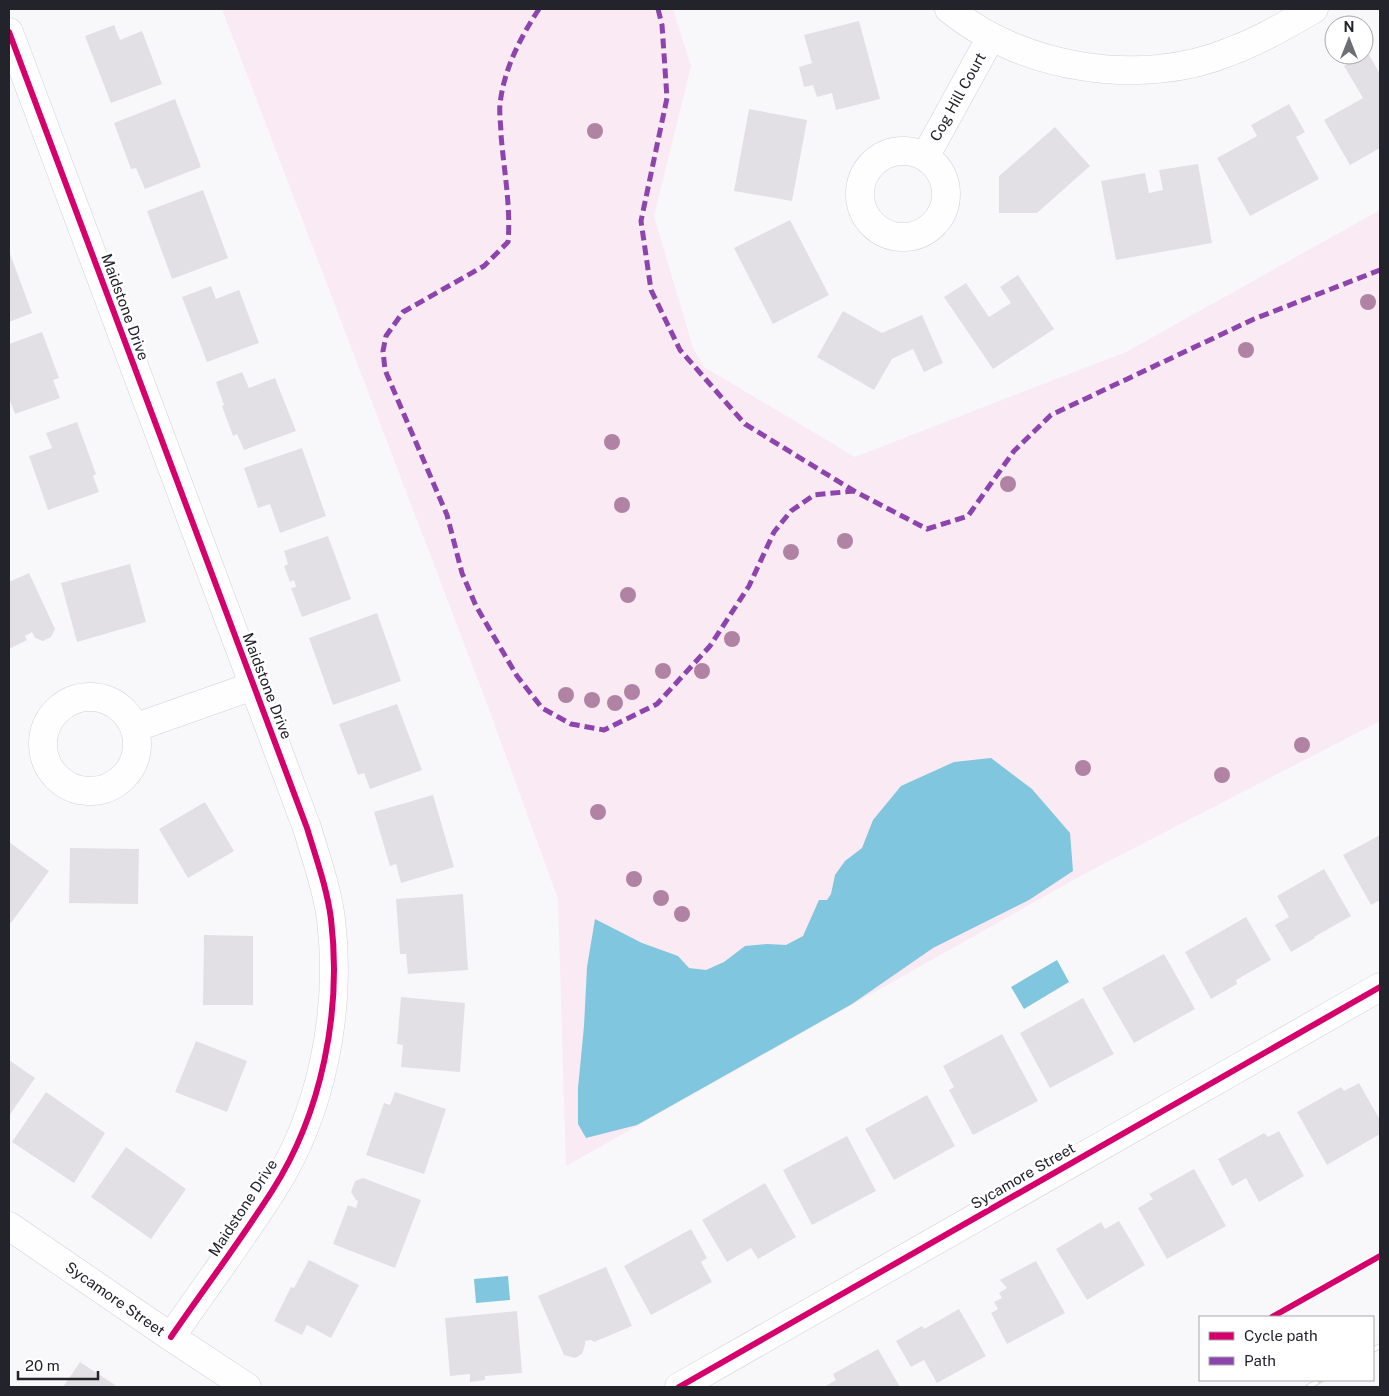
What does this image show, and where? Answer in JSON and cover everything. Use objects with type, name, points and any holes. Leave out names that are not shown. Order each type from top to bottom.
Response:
[{"type":"street","points":[[949,9],[991,37],[1021,50],[1080,67],[1144,70],[1175,67],[1228,53],[1271,33],[1314,9]]},
{"type":"street","name":"Maidstone Drive","points":[[9,32],[307,828],[324,883],[331,918],[335,971],[333,1008],[319,1084],[302,1134],[273,1190],[171,1337]]},
{"type":"street","name":"Cog Hill Court","points":[[925,157],[991,37]]},
{"type":"street","points":[[134,728],[253,686]]},
{"type":"street","name":"Sycamore Street","points":[[679,1387],[1380,987]]},
{"type":"street","name":"Sycamore Street","points":[[9,1226],[247,1387]]},
{"type":"shaded area","points":[[222,9],[673,9],[691,66],[654,216],[693,348],[704,367],[855,457],[1126,352],[1380,210],[1380,721],[1084,874],[566,1166],[558,899],[486,701]]},
{"type":"water","points":[[991,758],[1032,789],[1070,833],[1073,871],[1029,900],[933,948],[852,1004],[637,1125],[586,1138],[578,1124],[578,1088],[587,967],[595,919],[642,943],[678,956],[689,968],[706,970],[724,962],[745,946],[786,945],[803,936],[819,900],[827,900],[831,894],[835,875],[845,861],[862,848],[873,820],[901,786],[954,762]]},
{"type":"water","points":[[1057,960],[1069,982],[1024,1009],[1011,987]]},
{"type":"water","points":[[508,1276],[510,1300],[476,1303],[474,1279]]},
{"type":"building","points":[[859,21],[880,99],[836,110],[832,93],[817,97],[813,85],[804,87],[799,67],[812,63],[804,35]]},
{"type":"building","points":[[114,25],[120,40],[142,31],[162,84],[111,103],[85,36]]},
{"type":"building","points":[[1374,64],[1380,74],[1380,148],[1350,165],[1324,120],[1363,98],[1344,66]]},
{"type":"building","points":[[175,99],[201,167],[145,189],[136,168],[131,169],[114,123]]},
{"type":"building","points":[[1289,104],[1305,132],[1296,137],[1319,179],[1250,216],[1217,158],[1257,136],[1251,125]]},
{"type":"building","points":[[749,109],[807,120],[792,201],[734,191]]},
{"type":"building","points":[[1055,127],[1090,166],[1037,213],[999,213],[999,176]]},
{"type":"building","points":[[1198,164],[1212,243],[1116,260],[1101,181],[1145,173],[1149,193],[1163,190],[1159,170]]},
{"type":"building","points":[[203,190],[228,258],[172,279],[147,211]]},
{"type":"building","points":[[790,220],[829,295],[773,324],[734,248]]},
{"type":"building","points":[[9,251],[32,313],[9,322]]},
{"type":"building","points":[[1018,275],[1054,329],[993,369],[944,297],[966,283],[989,317],[1011,303],[1000,287]]},
{"type":"building","points":[[211,286],[216,299],[239,290],[259,343],[207,362],[182,297]]},
{"type":"building","points":[[843,311],[882,333],[922,315],[943,363],[924,372],[913,349],[892,359],[874,390],[817,357]]},
{"type":"building","points":[[42,332],[59,378],[53,380],[60,398],[15,414],[9,398],[9,344]]},
{"type":"building","points":[[242,372],[249,388],[275,378],[296,431],[244,450],[237,434],[233,436],[216,382]]},
{"type":"building","points":[[77,422],[96,474],[93,476],[99,492],[48,510],[29,456],[52,448],[46,433]]},
{"type":"building","points":[[302,448],[326,516],[280,533],[270,504],[258,508],[244,468]]},
{"type":"building","points":[[328,536],[351,599],[302,617],[291,588],[296,587],[294,580],[290,582],[284,566],[288,564],[284,551]]},
{"type":"building","points":[[130,564],[146,622],[77,642],[61,583]]},
{"type":"building","points":[[29,573],[55,629],[51,637],[43,641],[35,638],[32,632],[25,636],[27,640],[9,649],[9,582]]},
{"type":"building","points":[[377,613],[401,681],[333,705],[309,638]]},
{"type":"building","points":[[397,704],[422,770],[370,789],[364,773],[358,775],[339,724]]},
{"type":"building","points":[[433,795],[454,867],[401,883],[396,864],[390,866],[374,812]]},
{"type":"building","points":[[205,802],[234,851],[188,878],[159,829]]},
{"type":"building","points":[[1380,835],[1380,900],[1371,905],[1343,855]]},
{"type":"building","points":[[9,842],[49,871],[11,923],[9,922]]},
{"type":"building","points":[[70,848],[139,849],[138,904],[69,903]]},
{"type":"building","points":[[1324,869],[1351,916],[1291,952],[1275,925],[1289,917],[1277,896]]},
{"type":"building","points":[[463,894],[468,970],[408,974],[406,954],[400,954],[396,899]]},
{"type":"building","points":[[1246,917],[1271,960],[1236,980],[1237,984],[1211,999],[1185,952]]},
{"type":"building","points":[[204,935],[253,936],[253,1005],[203,1005]]},
{"type":"building","points":[[1164,954],[1195,1009],[1134,1043],[1102,988]]},
{"type":"building","points":[[401,997],[465,1003],[460,1072],[401,1067],[403,1045],[397,1044]]},
{"type":"building","points":[[1083,998],[1114,1054],[1050,1088],[1020,1033]]},
{"type":"building","points":[[1002,1034],[1038,1101],[973,1135],[949,1090],[954,1087],[943,1066]]},
{"type":"building","points":[[196,1041],[247,1061],[227,1112],[175,1092]]},
{"type":"building","points":[[9,1060],[35,1078],[9,1116]]},
{"type":"building","points":[[1359,1083],[1380,1120],[1380,1134],[1327,1165],[1297,1112],[1341,1087],[1344,1091]]},
{"type":"building","points":[[46,1092],[105,1133],[74,1183],[12,1142]]},
{"type":"building","points":[[395,1092],[446,1109],[424,1174],[366,1155],[384,1103],[390,1105]]},
{"type":"building","points":[[927,1095],[955,1146],[894,1180],[865,1129]]},
{"type":"building","points":[[1279,1131],[1304,1176],[1259,1202],[1246,1178],[1232,1186],[1218,1159],[1264,1133],[1268,1137]]},
{"type":"building","points":[[847,1136],[876,1191],[812,1225],[783,1170]]},
{"type":"building","points":[[126,1147],[186,1189],[151,1239],[91,1197]]},
{"type":"building","points":[[1194,1169],[1226,1226],[1167,1259],[1138,1208],[1153,1199],[1149,1194]]},
{"type":"building","points":[[363,1178],[421,1200],[395,1268],[333,1244],[348,1205],[356,1208],[358,1201],[351,1192],[355,1181]]},
{"type":"building","points":[[765,1183],[796,1237],[758,1259],[751,1248],[727,1262],[702,1220]]},
{"type":"building","points":[[1119,1221],[1145,1265],[1087,1300],[1056,1249],[1101,1222],[1105,1229]]},
{"type":"building","points":[[691,1229],[707,1258],[701,1262],[712,1282],[651,1315],[624,1266]]},
{"type":"building","points":[[309,1260],[359,1285],[331,1338],[307,1325],[302,1335],[274,1321],[291,1287],[294,1288]]},
{"type":"building","points":[[1036,1261],[1065,1313],[1007,1344],[991,1313],[998,1309],[994,1302],[1002,1298],[999,1293],[1007,1288],[1000,1280]]},
{"type":"building","points":[[606,1267],[632,1326],[594,1342],[591,1340],[585,1341],[582,1354],[575,1358],[564,1355],[538,1296]]},
{"type":"building","points":[[959,1309],[986,1356],[937,1383],[924,1360],[911,1367],[896,1341],[922,1326],[924,1329]]},
{"type":"building","points":[[517,1311],[522,1373],[485,1376],[485,1380],[470,1382],[470,1374],[450,1376],[445,1318]]},
{"type":"building","points":[[878,1349],[900,1387],[824,1387],[836,1380],[833,1374]]},
{"type":"building","points":[[80,1362],[115,1385],[114,1387],[63,1387]]},
{"type":"railway","points":[[1374,1349],[1380,1346]]},
{"type":"railway","points":[[1308,1387],[1319,1381]]},
{"type":"marked path","points":[[539,9],[525,31],[509,66],[500,104],[501,135],[508,202],[508,242],[484,266],[403,312],[386,336],[383,351],[385,370],[447,515],[462,573],[476,606],[517,676],[542,708],[571,724],[604,730],[657,704],[710,646],[749,586],[774,532],[791,511],[814,495],[854,491]]},
{"type":"marked path","points":[[658,9],[662,25],[667,98],[641,221],[651,290],[680,350],[745,424],[854,491],[927,529],[968,516],[1014,451],[1051,415],[1254,319],[1380,270]]},
{"type":"cycle path","points":[[9,32],[307,828],[324,884],[331,919],[334,954],[330,1025],[316,1095],[304,1129],[272,1191],[171,1337]]},
{"type":"cycle path","points":[[679,1387],[1380,987]]},
{"type":"cycle path","points":[[1274,1316],[1380,1256]]}]
